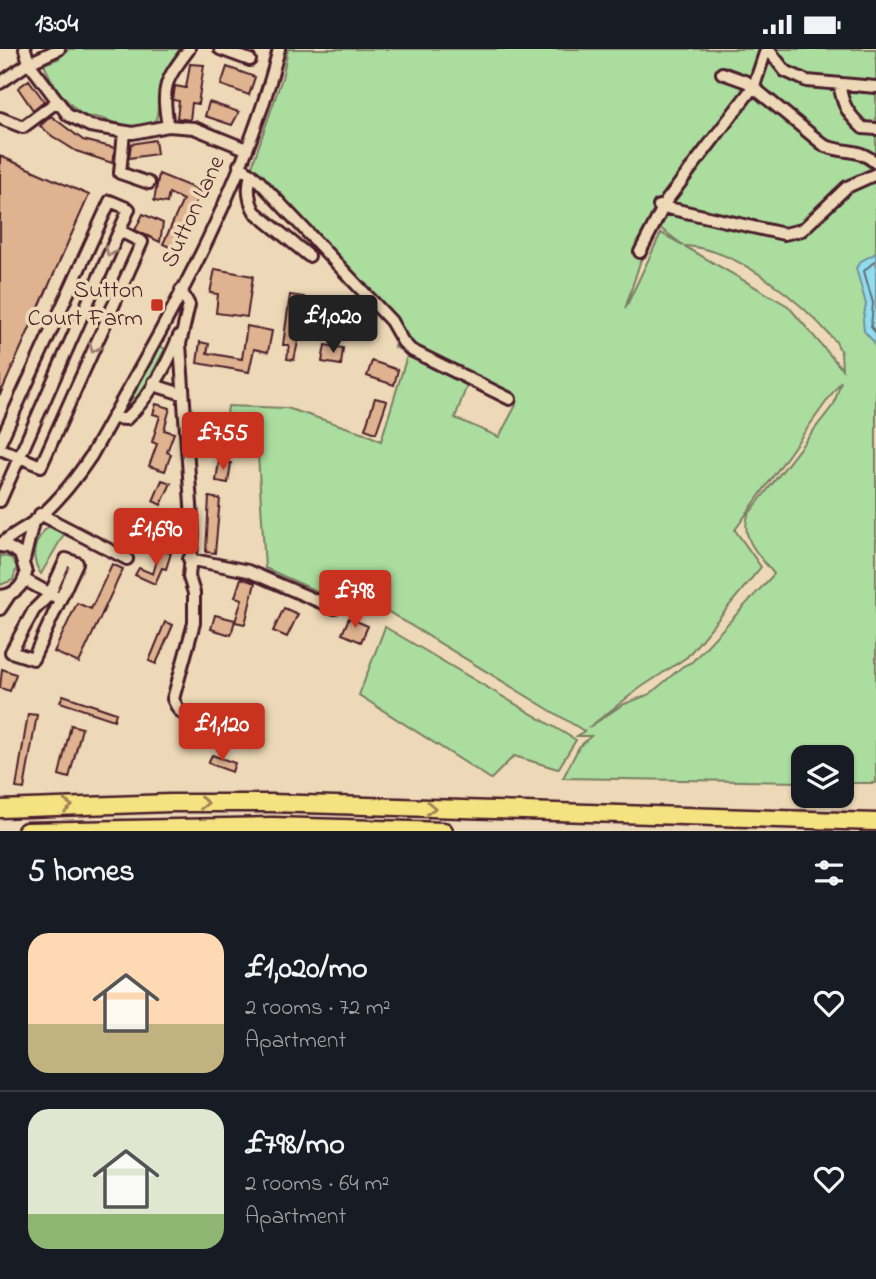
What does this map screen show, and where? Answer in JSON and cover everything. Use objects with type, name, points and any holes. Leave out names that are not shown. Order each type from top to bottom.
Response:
[{"type":"highway","points":[[0,809],[170,803],[284,803],[876,822]]},
{"type":"highway","points":[[26,831],[272,826],[443,831]]},
{"type":"street","points":[[25,49],[29,63],[68,115],[90,126],[133,133],[168,126],[194,128],[246,149]]},
{"type":"street","points":[[0,83],[29,63],[60,49]]},
{"type":"street","points":[[168,126],[163,101],[166,80],[189,49]]},
{"type":"street","points":[[220,49],[250,60]]},
{"type":"street","name":"Sutton Lane","points":[[0,545],[37,518],[71,485],[112,418],[214,227],[246,149],[279,49]]},
{"type":"street","points":[[640,252],[661,206],[754,86],[767,51],[785,71],[807,81],[840,86],[876,87]]},
{"type":"street","points":[[722,73],[754,86],[825,146],[837,150],[859,150],[876,163]]},
{"type":"street","points":[[840,86],[842,103],[852,117],[863,128],[876,129]]},
{"type":"street","points":[[0,118],[23,127],[58,101]]},
{"type":"street","points":[[124,132],[121,173],[149,183]]},
{"type":"street","points":[[239,165],[251,174],[390,321],[402,342],[411,350],[510,399]]},
{"type":"street","points":[[251,174],[248,185],[250,204],[255,212],[309,255]]},
{"type":"street","points":[[661,206],[785,235],[802,230],[847,187],[876,174]]},
{"type":"street","points":[[0,443],[110,201],[130,209],[3,494]]},
{"type":"street","points":[[0,449],[41,466],[142,241],[120,231]]},
{"type":"street","points":[[112,418],[128,418],[154,381],[181,331],[189,305],[181,290]]},
{"type":"street","points":[[181,331],[182,394],[193,534],[190,559],[194,623],[173,699],[178,709],[194,724]]},
{"type":"street","points":[[154,381],[160,387],[182,394]]},
{"type":"street","points":[[0,473],[3,494]]},
{"type":"street","points":[[25,580],[24,559],[37,518],[127,559]]},
{"type":"street","points":[[0,545],[15,549],[24,559]]},
{"type":"street","points":[[190,559],[248,571],[334,608]]},
{"type":"street","points":[[0,609],[5,595],[25,580]]},
{"type":"street","points":[[25,580],[55,597]]},
{"type":"street","points":[[55,597],[33,659],[11,652],[34,610],[55,597]]},
{"type":"green space","points":[[69,49],[184,49],[163,81],[156,120],[137,127],[85,117],[66,100],[44,64],[58,59]]},
{"type":"green space","points":[[288,49],[876,49],[876,783],[854,783],[854,745],[791,745],[791,782],[563,778],[579,747],[591,736],[577,736],[584,731],[346,586],[330,597],[265,568],[258,455],[196,452],[194,436],[224,439],[228,406],[287,408],[381,441],[407,356],[467,385],[455,418],[499,437],[516,405],[394,347],[396,336],[251,179],[257,174],[252,166],[282,78]],"holes":[[[649,220],[683,245],[661,233],[625,309],[645,247]],[[684,246],[726,256],[768,280],[806,310],[836,342],[841,352],[842,369],[788,306]],[[841,381],[834,404],[748,515],[746,524],[749,540],[774,574],[692,662],[683,666],[650,694],[622,705],[588,728],[640,688],[687,657],[761,567],[735,530]]]},
{"type":"green space","points":[[159,345],[165,349],[125,415],[122,412]]},
{"type":"green space","points":[[49,526],[64,534],[41,574],[35,561],[35,549]]},
{"type":"green space","points":[[0,555],[11,558],[17,566],[13,580],[0,585]]},
{"type":"green space","points":[[385,627],[576,740],[558,769],[514,756],[491,779],[359,695]]},
{"type":"water","points":[[876,253],[876,350],[873,341],[864,331],[866,304],[856,268],[861,261]]},
{"type":"building","points":[[190,64],[204,65],[198,104],[192,103],[190,120],[177,118],[179,101],[173,100],[175,86],[186,88]]},
{"type":"building","points":[[227,67],[255,77],[249,95],[221,85]]},
{"type":"building","points":[[29,80],[44,101],[33,110],[18,88]]},
{"type":"building","points":[[209,102],[239,112],[232,125],[205,116]]},
{"type":"building","points":[[51,116],[83,140],[115,148],[112,163],[76,151],[52,136],[40,126]]},
{"type":"building","points":[[155,140],[157,154],[129,158],[131,144]]},
{"type":"building","points":[[0,156],[89,195],[0,395]]},
{"type":"building","points":[[159,174],[201,191],[174,249],[163,244],[183,200],[169,193],[167,203],[154,201]]},
{"type":"building","points":[[143,214],[163,223],[160,242],[135,230]]},
{"type":"building","points":[[215,269],[253,276],[247,317],[216,313],[218,294],[210,293]]},
{"type":"building","points":[[290,295],[304,297],[294,360],[287,359],[289,345],[283,345]]},
{"type":"building","points":[[247,326],[272,331],[268,352],[254,349],[249,372],[197,363],[200,342],[209,344],[207,353],[242,359]]},
{"type":"building","points":[[325,345],[343,348],[341,365],[322,362]]},
{"type":"building","points":[[372,361],[398,370],[394,385],[367,376]]},
{"type":"building","points":[[375,398],[387,401],[376,433],[365,429]]},
{"type":"building","points":[[156,404],[170,408],[164,430],[174,433],[167,452],[171,454],[165,471],[149,466],[157,444],[152,442],[160,416],[153,414]]},
{"type":"building","points":[[219,461],[231,463],[228,483],[216,481]]},
{"type":"building","points":[[162,480],[171,483],[161,505],[153,501]]},
{"type":"building","points":[[209,497],[220,499],[215,553],[206,552]]},
{"type":"building","points":[[160,550],[171,553],[166,569],[162,568],[155,584],[135,575],[139,568],[153,574]]},
{"type":"building","points":[[112,564],[123,569],[79,663],[54,652],[77,603],[91,609]]},
{"type":"building","points":[[241,578],[255,583],[245,624],[235,622],[242,599],[235,597]]},
{"type":"building","points":[[284,608],[298,614],[287,637],[273,631]]},
{"type":"building","points":[[215,615],[235,620],[231,635],[211,629]]},
{"type":"building","points":[[349,618],[368,626],[361,642],[342,634]]},
{"type":"building","points":[[165,622],[173,625],[156,664],[149,661]]},
{"type":"building","points":[[2,669],[16,674],[10,691],[0,688]]},
{"type":"building","points":[[63,695],[116,713],[114,720],[60,702]]},
{"type":"building","points":[[28,714],[37,715],[24,789],[16,788]]},
{"type":"building","points":[[71,725],[82,728],[69,778],[59,775]]},
{"type":"building","points":[[212,755],[235,763],[232,772],[208,763]]},
{"type":"place","name":"Sutton Court Farm","points":[[157,305]]}]
